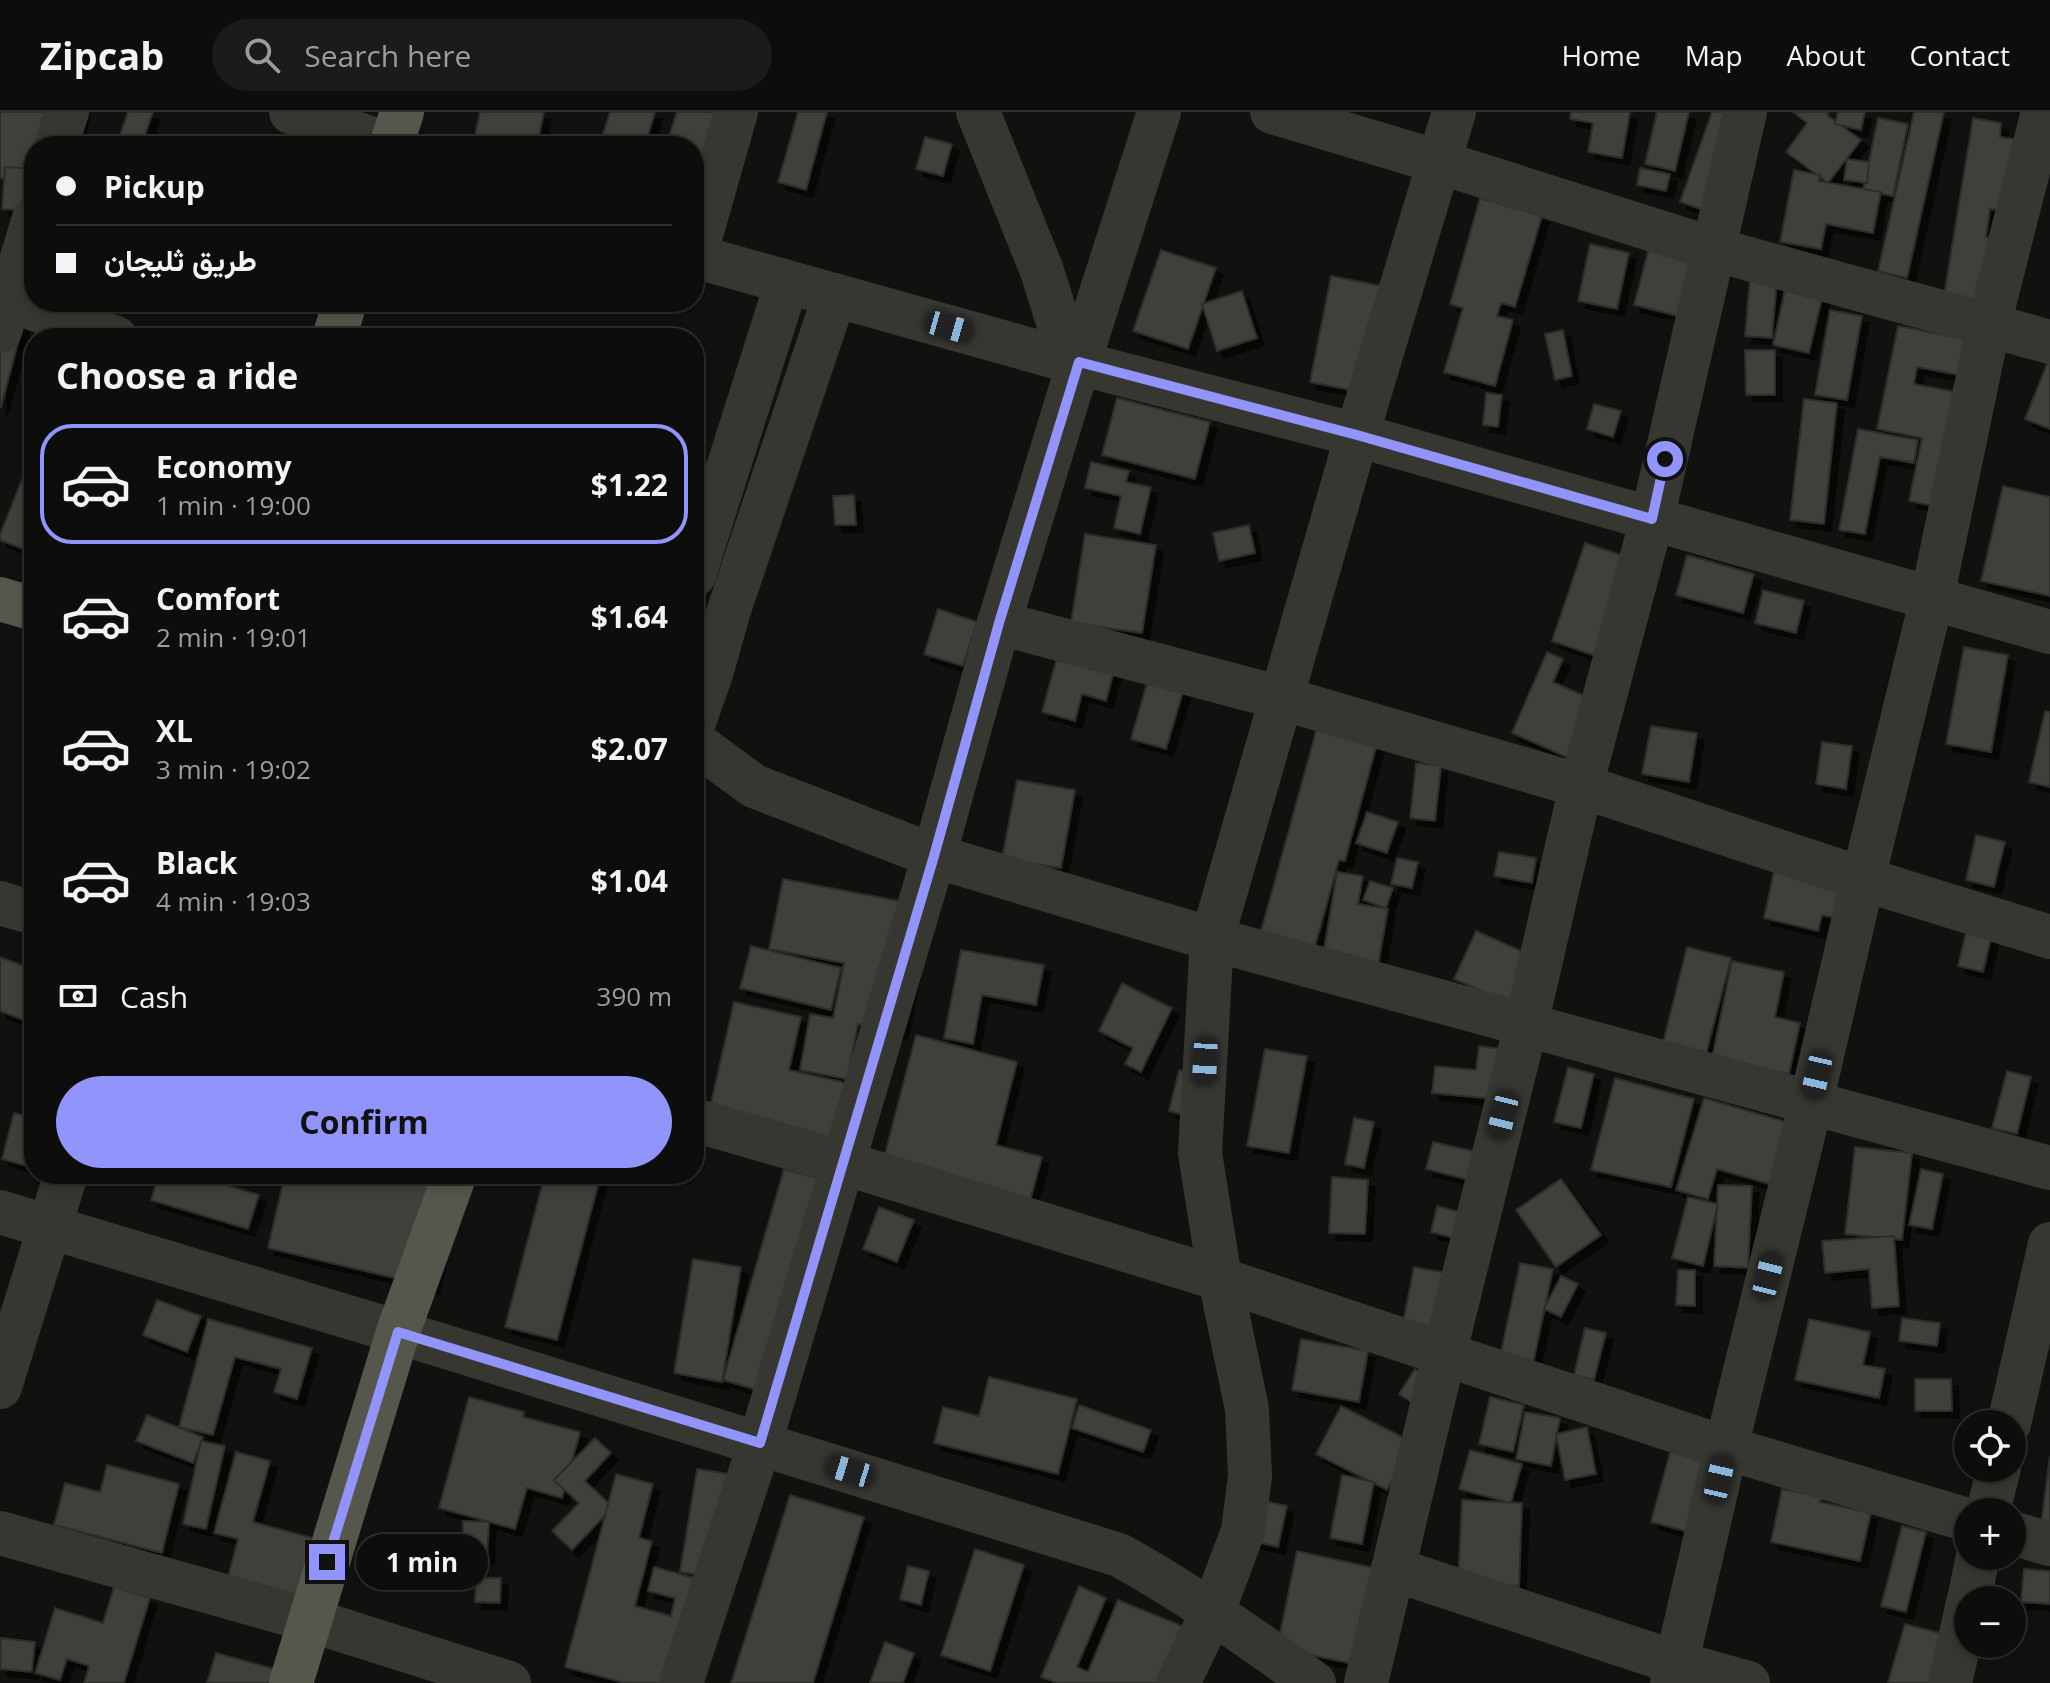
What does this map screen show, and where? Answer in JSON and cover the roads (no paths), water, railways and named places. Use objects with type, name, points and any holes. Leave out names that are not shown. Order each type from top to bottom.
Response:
[{"type":"main road","points":[[395,136],[402,112]]},
{"type":"main road","points":[[0,599],[24,606]]},
{"type":"main road","points":[[291,1683],[398,1332],[451,1184]]},
{"type":"street","points":[[59,136],[67,112]]},
{"type":"street","points":[[291,112],[362,136]]},
{"type":"street","points":[[704,222],[736,112]]},
{"type":"street","points":[[978,112],[1042,271],[1071,360]]},
{"type":"street","points":[[681,1683],[760,1443],[844,1163],[934,856],[1071,360],[1159,112]]},
{"type":"street","points":[[1272,112],[1713,249],[2048,341]]},
{"type":"street","points":[[1178,1683],[1213,1611],[1243,1531],[1250,1476],[1247,1409],[1220,1279],[1200,1153],[1212,939],[1454,112]]},
{"type":"street","points":[[1366,1683],[1581,786],[1652,519],[1745,112]]},
{"type":"street","points":[[1674,1673],[1932,598],[1989,324],[2043,112]]},
{"type":"street","points":[[24,247],[3,309],[77,328]]},
{"type":"street","points":[[704,259],[1357,435],[2050,632]]},
{"type":"street","points":[[704,543],[787,282]]},
{"type":"street","points":[[704,692],[835,295]]},
{"type":"street","points":[[999,623],[1281,698],[1581,786],[2050,937]]},
{"type":"street","points":[[704,749],[754,786],[934,856],[1212,939],[2050,1168]]},
{"type":"street","points":[[704,785],[754,786]]},
{"type":"street","points":[[0,903],[24,910]]},
{"type":"street","points":[[704,1123],[1220,1279],[1726,1448],[1954,1516]]},
{"type":"street","points":[[0,1387],[63,1184]]},
{"type":"street","points":[[0,1212],[1119,1555],[1154,1573],[1213,1611],[1314,1683]]},
{"type":"street","points":[[2025,1403],[2050,1244]]},
{"type":"street","points":[[0,1533],[310,1620],[509,1683]]},
{"type":"street","points":[[2026,1537],[2050,1544]]},
{"type":"street","points":[[1393,1569],[1674,1673],[1748,1683]]},
{"type":"street","points":[[1950,1683],[1956,1658]]}]
